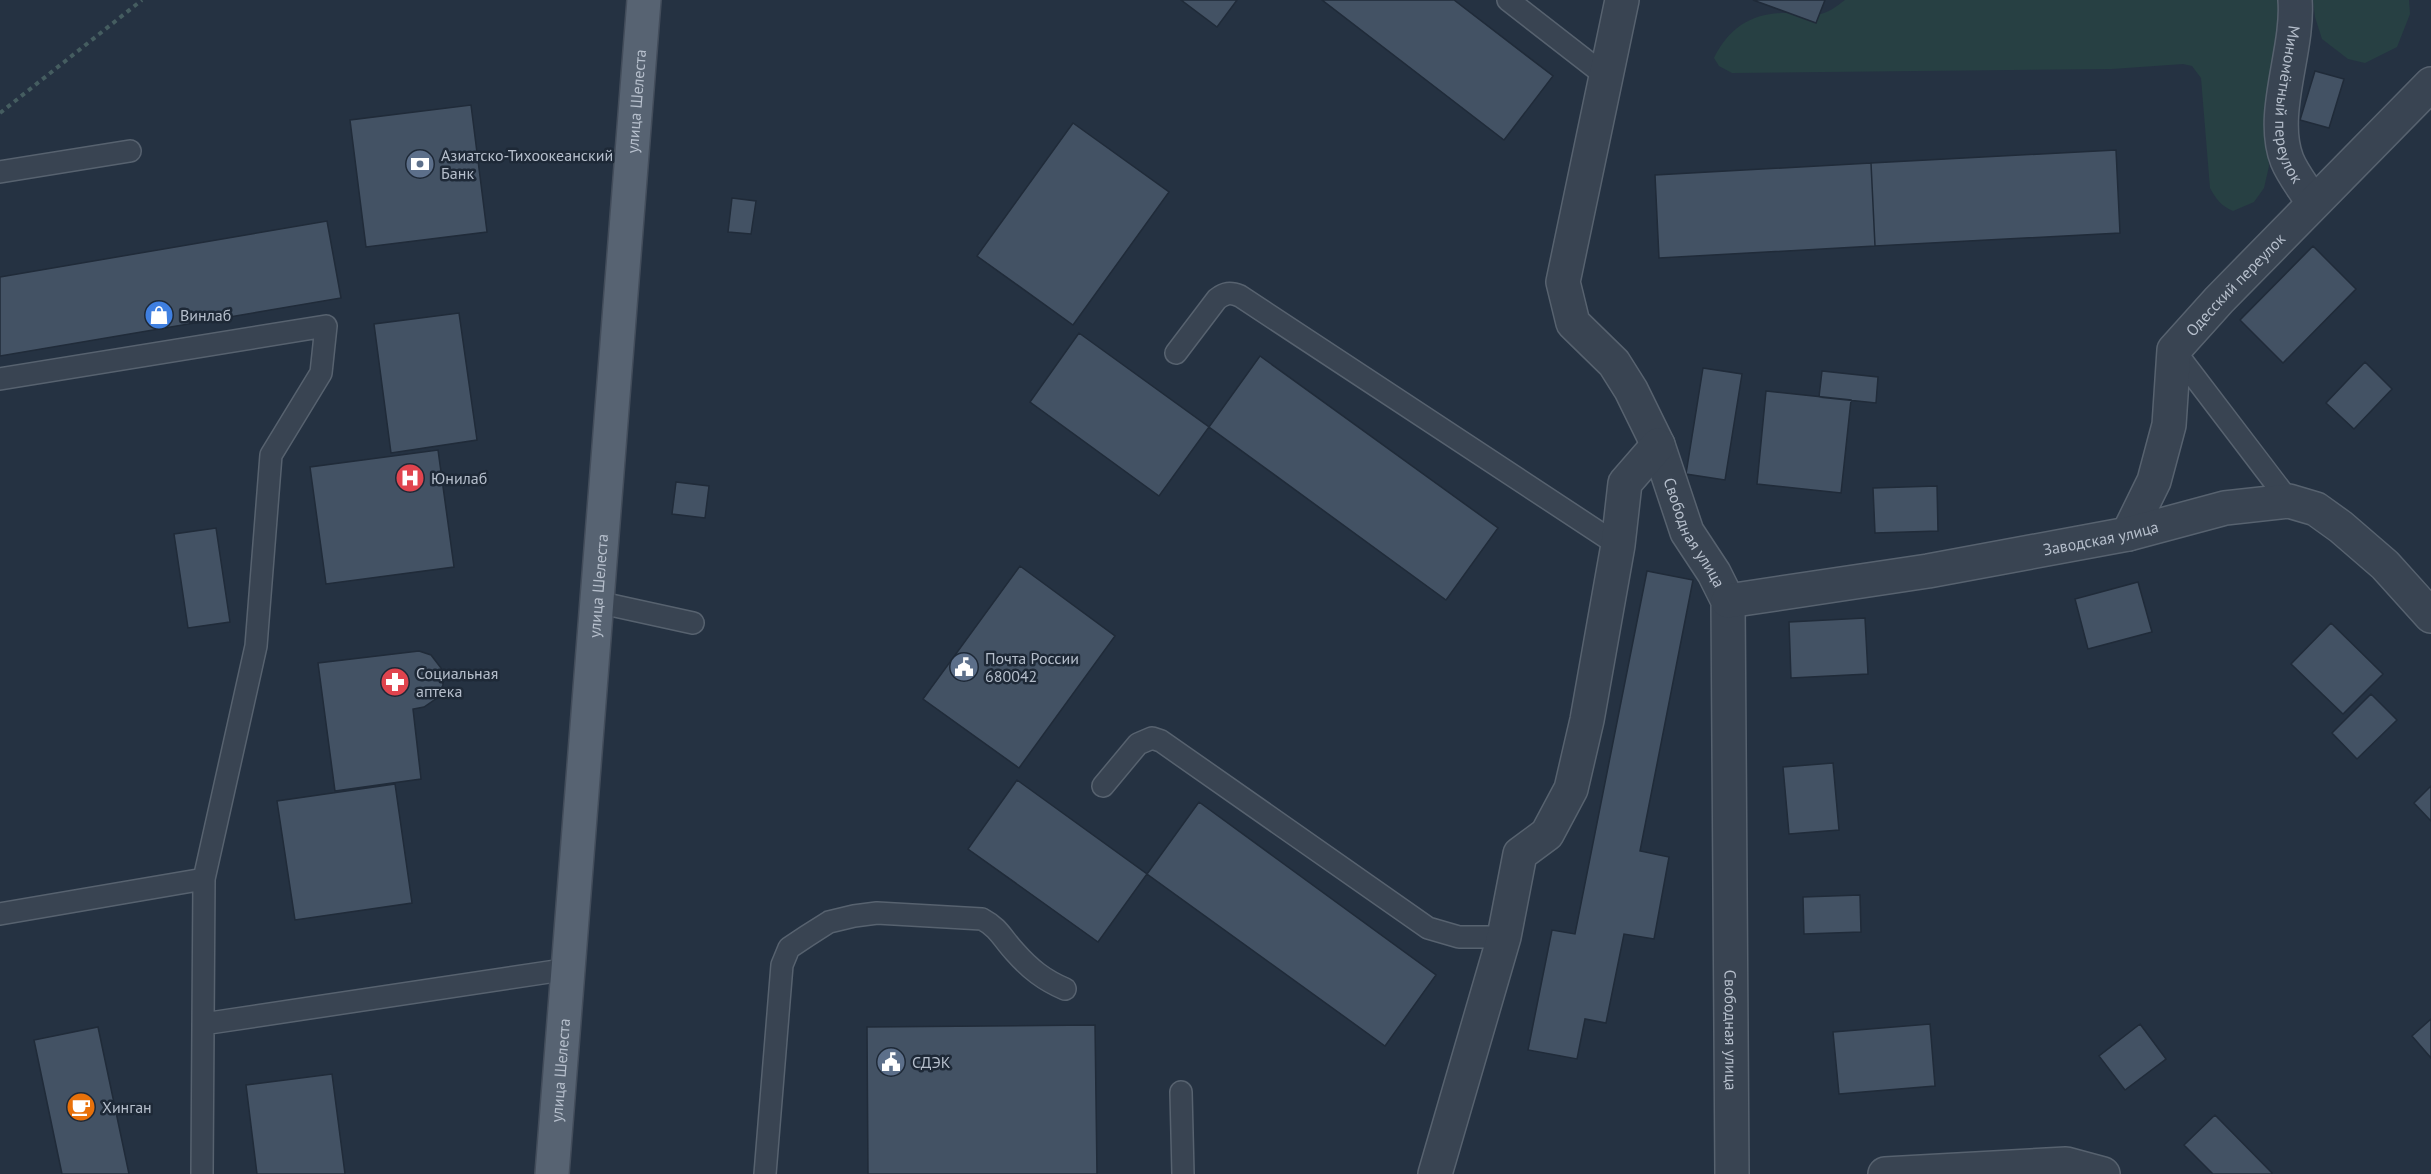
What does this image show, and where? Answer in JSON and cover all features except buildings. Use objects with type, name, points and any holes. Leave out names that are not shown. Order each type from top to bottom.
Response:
[{"type":"main road","name":"улица Шелеста","points":[[552,1174],[644,0]]},
{"type":"street","name":"Свободная улица","points":[[1622,0],[1563,282],[1573,323],[1614,363],[1631,390],[1658,445],[1686,532],[1714,573],[1728,601],[1732,1174]]},
{"type":"street","name":"Миномётный переулок","points":[[2295,0],[2297,21],[2280,130],[2287,160],[2313,203]]},
{"type":"street","name":"Одесский переулок","points":[[2128,534],[2154,481],[2169,425],[2174,350],[2219,300],[2431,84]]},
{"type":"street","points":[[1435,1174],[1504,937],[1520,854],[1547,834],[1571,789],[1587,720],[1618,545],[1625,483],[1658,445]]},
{"type":"street","name":"Заводская улица","points":[[1728,601],[1928,571],[2128,534],[2225,508],[2289,501],[2316,509],[2341,527],[2385,565],[2431,616]]},
{"type":"street","points":[[1885,1174],[2066,1164],[2103,1174]]},
{"type":"lane","points":[[1508,0],[1607,77]]},
{"type":"lane","points":[[0,172],[130,151]]},
{"type":"lane","points":[[1176,353],[1217,299],[1224,294],[1231,293],[1239,296],[1618,545]]},
{"type":"lane","points":[[0,379],[326,326],[321,373],[271,455],[256,646],[204,879],[202,1174]]},
{"type":"lane","points":[[2174,350],[2289,501]]},
{"type":"lane","points":[[597,602],[693,623]]},
{"type":"lane","points":[[1103,786],[1138,744],[1152,738],[1161,741],[1428,928],[1459,937],[1504,937]]},
{"type":"lane","points":[[0,914],[204,879]]},
{"type":"lane","points":[[765,1174],[782,965],[789,948],[829,922],[877,913],[982,919],[996,927],[1030,968],[1045,980],[1065,989]]},
{"type":"lane","points":[[203,1024],[569,969]]},
{"type":"lane","points":[[1182,1092],[1183,1174]]},
{"type":"path","points":[[0,113],[142,0]]},
{"type":"green space","points":[[1845,0],[2279,0],[2284,25],[2266,137],[2269,166],[2264,188],[2254,202],[2233,211],[2222,204],[2212,192],[2201,78],[2192,66],[2183,64],[2112,69],[1732,73],[1719,66],[1714,58],[1720,47],[1736,29],[1754,18],[1776,13],[1817,15]]},
{"type":"green space","points":[[2313,0],[2409,0],[2410,14],[2397,47],[2365,63],[2348,59],[2322,39],[2315,17]]},
{"type":"place","name":"Азиатско-Тихоокеанский Банк","points":[[420,164]]},
{"type":"place","name":"Винлаб","points":[[159,315]]},
{"type":"place","name":"Юнилаб","points":[[410,478]]},
{"type":"place","name":"Почта России 680042","points":[[964,667]]},
{"type":"place","name":"Социальная аптека","points":[[395,682]]},
{"type":"place","name":"СДЭК","points":[[891,1062]]},
{"type":"place","name":"Хинган","points":[[81,1107]]}]
